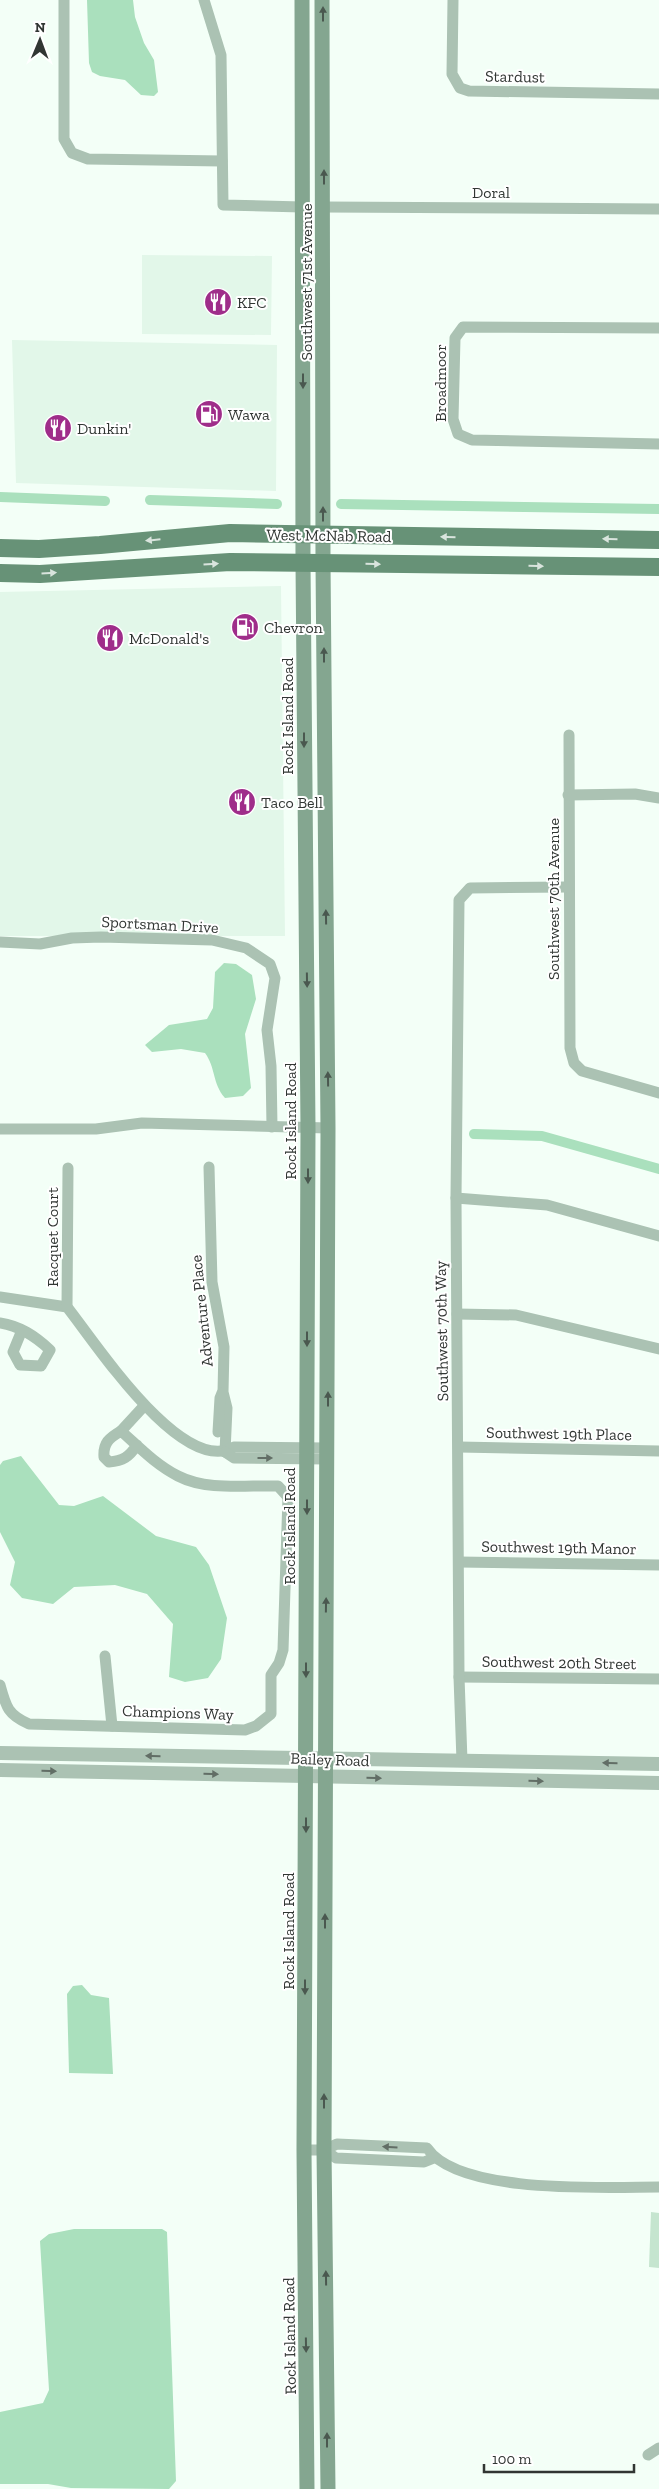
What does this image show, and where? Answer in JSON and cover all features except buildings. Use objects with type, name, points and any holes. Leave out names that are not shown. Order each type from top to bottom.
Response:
[{"type":"main road","name":"Southwest 71st Avenue","points":[[302,0],[303,563]]},
{"type":"main road","name":"Southwest 71st Avenue","points":[[322,0],[324,207],[323,563]]},
{"type":"main road","points":[[302,17],[306,35],[307,185],[314,198],[324,207]]},
{"type":"main road","points":[[302,207],[313,226],[314,318],[324,342]]},
{"type":"main road","name":"West McNab Road","points":[[0,548],[39,549],[230,533],[659,540]]},
{"type":"main road","name":"West McNab Road","points":[[0,573],[57,573],[230,562],[659,567]]},
{"type":"main road","name":"Rock Island Road","points":[[303,563],[308,1128],[304,2150],[307,2489]]},
{"type":"main road","points":[[323,563],[328,1128],[324,2150],[328,2489]]},
{"type":"street","points":[[64,0],[64,139],[72,153],[88,159],[222,161]]},
{"type":"street","points":[[204,0],[221,55],[223,205],[302,207]]},
{"type":"street","name":"Stardust","points":[[453,0],[452,74],[460,88],[469,91],[659,94]]},
{"type":"street","name":"Doral","points":[[324,207],[659,209]]},
{"type":"street","name":"Broadmoor","points":[[659,328],[472,326],[463,328],[455,338],[453,419],[458,434],[472,440],[659,444]]},
{"type":"street","name":"Southwest 70th Avenue","points":[[569,734],[570,1048],[574,1063],[582,1071],[659,1093]]},
{"type":"street","points":[[568,795],[635,794],[659,798]]},
{"type":"street","name":"Southwest 70th Way","points":[[462,1761],[458,1677],[459,1447],[456,1198],[459,900],[470,888],[568,887]]},
{"type":"street","name":"Sportsman Drive","points":[[0,942],[40,944],[72,938],[101,937],[212,940],[246,948],[270,964],[274,978],[268,1030],[272,1127]]},
{"type":"street","points":[[0,1129],[96,1129],[142,1123],[328,1128]]},
{"type":"street","name":"Adventure Place","points":[[209,1167],[212,1282],[224,1347],[223,1392],[227,1408],[221,1452]]},
{"type":"street","name":"Racquet Court","points":[[67,1307],[68,1168]]},
{"type":"street","points":[[456,1198],[547,1205],[659,1236]]},
{"type":"street","points":[[0,1297],[67,1307],[144,1406],[184,1441],[234,1458],[327,1453]]},
{"type":"street","points":[[457,1314],[516,1315],[659,1349]]},
{"type":"street","points":[[0,1323],[22,1330]]},
{"type":"street","points":[[137,1446],[130,1455],[119,1461],[109,1462],[104,1457],[103,1447],[110,1438],[121,1431],[144,1406]]},
{"type":"street","name":"Champions Way","points":[[0,1685],[4,1700],[14,1718],[29,1724],[245,1730],[256,1726],[271,1714],[271,1675],[279,1663],[284,1650],[288,1497],[278,1486],[207,1484],[179,1477],[157,1463],[121,1431]]},
{"type":"street","name":"Southwest 19th Place","points":[[459,1447],[659,1451]]},
{"type":"street","name":"Southwest 19th Manor","points":[[459,1562],[659,1565]]},
{"type":"street","name":"Champions Way","points":[[105,1656],[112,1726]]},
{"type":"street","name":"Southwest 20th Street","points":[[458,1677],[659,1679]]},
{"type":"street","name":"Bailey Road","points":[[0,1753],[659,1764]]},
{"type":"street","name":"Bailey Road","points":[[0,1770],[659,1783]]},
{"type":"street","points":[[304,2150],[324,2150],[336,2158],[424,2162],[434,2158],[477,2176],[505,2183],[659,2187]]},
{"type":"street","points":[[648,2455],[659,2448]]},
{"type":"shaded area","points":[[87,0],[133,0],[135,17],[144,43],[154,60],[158,92],[154,96],[141,95],[125,80],[100,76],[92,72],[89,63]]},
{"type":"shaded area","points":[[142,255],[272,256],[271,335],[142,334]]},
{"type":"shaded area","points":[[12,340],[277,345],[276,491],[16,483]]},
{"type":"shaded area","points":[[281,586],[285,936],[0,936],[0,592]]},
{"type":"shaded area","points":[[224,963],[236,964],[252,975],[256,999],[245,1034],[251,1088],[243,1096],[225,1098],[218,1087],[211,1064],[205,1053],[181,1049],[152,1052],[145,1045],[169,1025],[207,1019],[213,1008],[215,972]]},
{"type":"shaded area","points":[[21,1456],[59,1505],[74,1506],[103,1496],[156,1536],[196,1547],[209,1565],[227,1618],[221,1659],[208,1678],[185,1682],[169,1677],[173,1624],[147,1594],[115,1585],[74,1587],[53,1604],[22,1598],[10,1585],[15,1562],[0,1532],[0,1465],[3,1461]]},
{"type":"shaded area","points":[[82,1985],[91,1995],[109,1998],[113,2074],[69,2073],[67,1994],[73,1986]]},
{"type":"shaded area","points":[[651,2212],[659,2213],[659,2268],[649,2267]]},
{"type":"shaded area","points":[[74,2229],[162,2229],[167,2232],[176,2481],[169,2489],[71,2488],[48,2484],[0,2484],[0,2412],[43,2403],[49,2390],[40,2241],[49,2234]]},
{"type":"waterway","points":[[0,497],[105,501]]},
{"type":"waterway","points":[[150,500],[277,504]]},
{"type":"waterway","points":[[341,504],[659,509]]},
{"type":"waterway","points":[[474,1134],[542,1136],[659,1169]]},
{"type":"place","name":"KFC","points":[[218,302]]},
{"type":"place","name":"Wawa","points":[[209,414]]},
{"type":"place","name":"Dunkin'","points":[[58,428]]},
{"type":"place","name":"Chevron","points":[[245,627]]},
{"type":"place","name":"McDonald's","points":[[110,638]]},
{"type":"place","name":"Taco Bell","points":[[242,802]]}]
